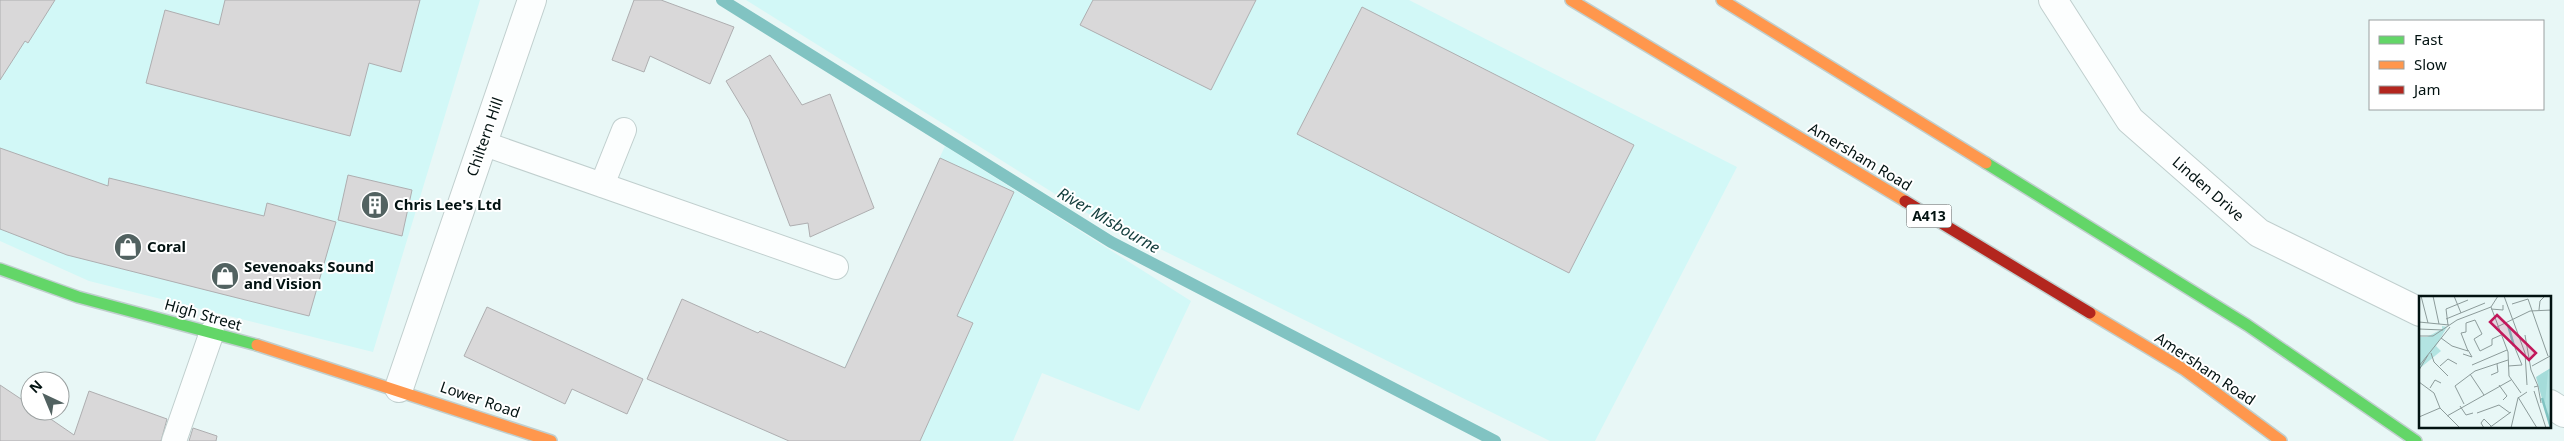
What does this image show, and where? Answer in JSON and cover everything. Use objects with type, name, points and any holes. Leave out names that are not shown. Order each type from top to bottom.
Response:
[{"type":"main road","name":"Amersham Road","points":[[1571,0],[2185,370],[2281,441]]},
{"type":"main road","points":[[1722,0],[2247,325],[2416,441]]},
{"type":"main road","name":"High Street","points":[[0,268],[32,284],[212,332],[399,388]]},
{"type":"main road","name":"Lower Road","points":[[399,388],[551,441]]},
{"type":"street","name":"Chiltern Hill","points":[[399,388],[532,0]]},
{"type":"street","name":"Linden Drive","points":[[2053,0],[2130,120],[2259,233],[2419,312]]},
{"type":"street","points":[[2552,405],[2564,413]]},
{"type":"lane","points":[[602,185],[624,130]]},
{"type":"lane","points":[[482,143],[836,267]]},
{"type":"lane","points":[[174,441],[212,332]]},
{"type":"shaded area","points":[[0,0],[480,0],[373,352],[89,281],[0,241]]},
{"type":"shaded area","points":[[746,0],[1409,0],[1737,167],[1595,441],[1550,441],[1079,209]]},
{"type":"shaded area","points":[[945,146],[1191,301],[1139,411],[1042,373],[1013,441],[811,441]]},
{"type":"building","points":[[0,0],[55,0],[28,43],[25,41],[0,80]]},
{"type":"building","points":[[225,0],[420,0],[401,72],[369,63],[350,136],[146,83],[165,10],[219,25]]},
{"type":"building","points":[[634,0],[661,0],[734,27],[710,84],[650,56],[644,72],[612,60]]},
{"type":"building","points":[[1093,0],[1256,0],[1211,90],[1080,25]]},
{"type":"building","points":[[1362,7],[1634,145],[1569,273],[1297,134]]},
{"type":"building","points":[[770,55],[802,105],[830,94],[874,208],[810,237],[808,223],[790,226],[749,119],[726,81]]},
{"type":"building","points":[[0,148],[108,186],[109,178],[264,216],[267,203],[336,222],[309,316],[67,255],[0,229]]},
{"type":"building","points":[[940,158],[1014,192],[957,316],[973,323],[920,441],[789,441],[647,379],[682,299],[758,333],[760,331],[845,368]]},
{"type":"building","name":"Chris Lee's Ltd","points":[[348,175],[412,190],[402,236],[338,220]]},
{"type":"building","points":[[487,307],[643,379],[627,414],[572,389],[565,404],[464,356]]},
{"type":"building","points":[[0,385],[20,398],[20,421],[54,421],[74,435],[89,391],[167,419],[161,441],[0,441]]},
{"type":"building","points":[[193,428],[217,436],[216,441],[189,441]]},
{"type":"waterway","name":"River Misbourne","points":[[722,0],[1111,242],[1495,441]]},
{"type":"traffic: fast","points":[[1986,163],[2247,325],[2416,441]]},
{"type":"traffic: fast","points":[[0,269],[78,297],[257,345]]},
{"type":"traffic: slow","points":[[1571,0],[1905,201]]},
{"type":"traffic: slow","points":[[1722,0],[1986,163]]},
{"type":"traffic: slow","points":[[2090,313],[2185,370],[2281,441]]},
{"type":"traffic: slow","points":[[257,345],[551,441]]},
{"type":"traffic: jam","points":[[1905,201],[2090,313]]},
{"type":"place","name":"Chris Lee's Ltd","points":[[375,205]]},
{"type":"place","name":"Coral","points":[[128,247]]},
{"type":"place","name":"Sevenoaks Sound and Vision","points":[[225,276]]}]
